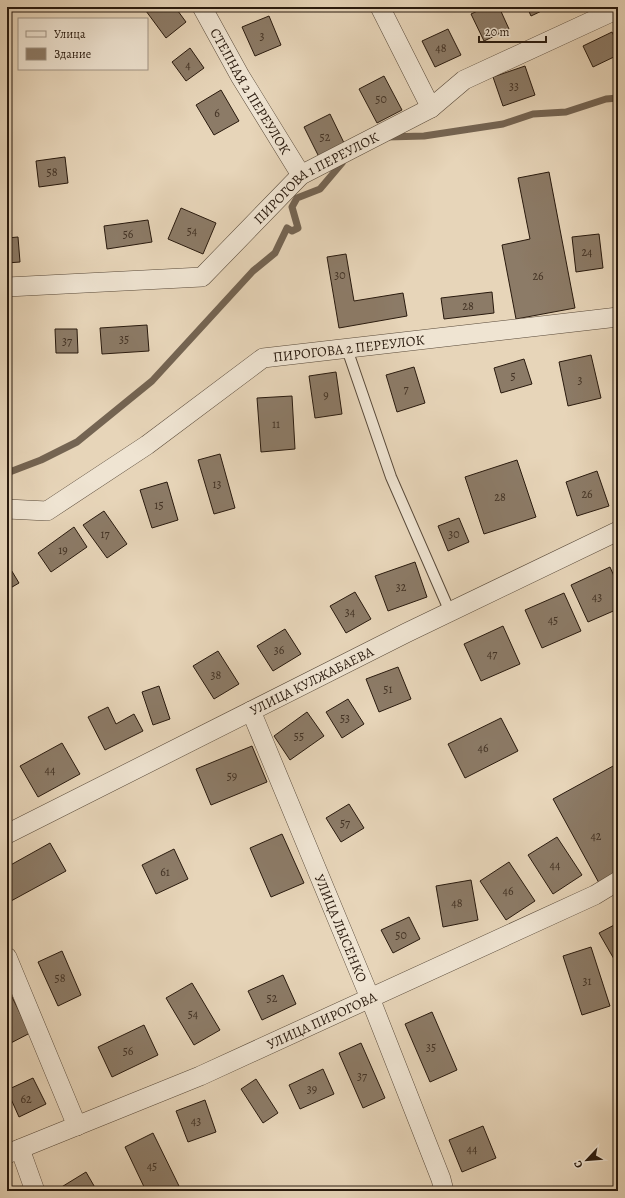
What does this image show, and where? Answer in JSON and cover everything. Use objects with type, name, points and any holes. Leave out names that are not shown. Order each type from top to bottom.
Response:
[{"type":"street","name":"СТЕПНАЯ 2 ПЕРЕУЛОК","points":[[202,7],[240,76],[301,175]]},
{"type":"street","points":[[380,7],[431,108]]},
{"type":"street","name":"ПИРОГОВА 1 ПЕРЕУЛОК","points":[[7,287],[202,276],[301,175],[431,108],[464,80],[618,9]]},
{"type":"street","name":"ПИРОГОВА 2 ПЕРЕУЛОК","points":[[7,509],[47,511],[146,445],[263,358],[618,317]]},
{"type":"street","name":"УЛИЦА КУЛЖАБАЕВА","points":[[7,834],[450,612],[618,531]]},
{"type":"street","name":"УЛИЦА ЛЫСЕНКО","points":[[251,711],[370,998],[444,1191]]},
{"type":"street","name":"УЛИЦА ПИРОГОВА","points":[[35,1191],[13,1152],[200,1076],[595,895],[618,881]]},
{"type":"street","points":[[7,958],[77,1126]]},
{"type":"lane","points":[[348,349],[391,477],[450,612]]},
{"type":"building","points":[[151,7],[175,7],[186,22],[166,38],[146,11]]},
{"type":"building","points":[[486,7],[499,7],[509,29],[484,41],[471,14]]},
{"type":"building","points":[[527,7],[550,7],[531,16]]},
{"type":"building","points":[[269,16],[281,45],[255,56],[242,27]]},
{"type":"building","points":[[448,29],[461,55],[435,67],[422,41]]},
{"type":"building","points":[[612,32],[618,44],[618,55],[593,67],[583,46]]},
{"type":"building","points":[[190,48],[204,68],[186,81],[172,62]]},
{"type":"building","points":[[525,66],[535,95],[503,106],[493,77]]},
{"type":"building","points":[[384,76],[402,110],[377,123],[359,89]]},
{"type":"building","points":[[221,90],[239,121],[214,135],[196,105]]},
{"type":"building","points":[[330,114],[346,147],[320,159],[304,127]]},
{"type":"building","points":[[65,157],[68,183],[39,187],[36,161]]},
{"type":"building","points":[[549,172],[575,308],[516,319],[502,245],[530,239],[518,178]]},
{"type":"building","points":[[181,208],[216,223],[203,254],[168,239]]},
{"type":"building","points":[[148,220],[152,242],[107,249],[104,226]]},
{"type":"building","points":[[599,234],[603,268],[576,272],[572,237]]},
{"type":"building","points":[[18,237],[20,262],[7,263],[7,238]]},
{"type":"building","points":[[346,254],[354,301],[403,293],[407,316],[339,328],[327,257]]},
{"type":"building","points":[[492,292],[494,313],[444,319],[441,298]]},
{"type":"building","points":[[147,325],[149,351],[102,354],[100,328]]},
{"type":"building","points":[[55,329],[77,329],[78,353],[56,353]]},
{"type":"building","points":[[8,334],[10,364],[7,364]]},
{"type":"building","points":[[591,355],[601,398],[568,406],[559,362]]},
{"type":"building","points":[[524,359],[532,384],[501,393],[494,368]]},
{"type":"building","points":[[414,367],[425,403],[397,412],[386,375]]},
{"type":"building","points":[[336,372],[342,414],[315,418],[309,376]]},
{"type":"building","points":[[292,396],[295,449],[261,452],[257,398]]},
{"type":"building","points":[[220,454],[235,508],[214,514],[198,460]]},
{"type":"building","points":[[517,460],[536,517],[484,534],[465,477]]},
{"type":"building","points":[[597,471],[609,506],[577,516],[566,482]]},
{"type":"building","points":[[167,482],[178,520],[152,528],[140,490]]},
{"type":"building","points":[[104,511],[127,544],[107,558],[83,525]]},
{"type":"building","points":[[459,518],[469,542],[448,551],[438,526]]},
{"type":"building","points":[[74,527],[87,547],[51,572],[38,553]]},
{"type":"building","points":[[415,562],[427,597],[388,611],[375,576]]},
{"type":"building","points":[[7,563],[19,583],[7,590]]},
{"type":"building","points":[[610,567],[618,585],[618,609],[588,622],[571,585]]},
{"type":"building","points":[[355,592],[371,619],[346,633],[330,606]]},
{"type":"building","points":[[564,593],[581,631],[542,648],[525,610]]},
{"type":"building","points":[[503,626],[520,664],[481,681],[464,644]]},
{"type":"building","points":[[285,629],[301,654],[273,671],[257,646]]},
{"type":"building","points":[[218,651],[239,684],[214,699],[193,666]]},
{"type":"building","points":[[398,667],[411,699],[379,712],[366,679]]},
{"type":"building","points":[[159,686],[170,719],[153,725],[142,692]]},
{"type":"building","points":[[348,699],[364,724],[342,738],[326,712]]},
{"type":"building","points":[[108,707],[116,724],[134,714],[143,731],[105,750],[88,717]]},
{"type":"building","points":[[307,712],[324,736],[290,760],[274,736]]},
{"type":"building","points":[[501,718],[518,751],[465,778],[448,744]]},
{"type":"building","points":[[62,743],[80,774],[38,797],[20,766]]},
{"type":"building","points":[[252,746],[267,782],[211,805],[196,769]]},
{"type":"building","points":[[615,765],[618,770],[618,872],[599,883],[553,799]]},
{"type":"building","points":[[349,804],[364,828],[341,842],[326,818]]},
{"type":"building","points":[[282,834],[304,883],[271,897],[250,848]]},
{"type":"building","points":[[557,837],[582,875],[553,894],[528,855]]},
{"type":"building","points":[[50,843],[66,871],[11,901],[7,893],[7,867]]},
{"type":"building","points":[[174,849],[188,879],[156,894],[142,865]]},
{"type":"building","points":[[509,862],[535,901],[506,920],[480,881]]},
{"type":"building","points":[[471,880],[478,920],[443,927],[436,886]]},
{"type":"building","points":[[409,917],[420,939],[393,953],[381,930]]},
{"type":"building","points":[[618,923],[618,966],[599,933]]},
{"type":"building","points":[[591,947],[610,1006],[582,1015],[563,956]]},
{"type":"building","points":[[62,951],[81,995],[58,1006],[38,962]]},
{"type":"building","points":[[283,975],[296,1004],[262,1020],[248,991]]},
{"type":"building","points":[[192,983],[220,1030],[194,1045],[166,998]]},
{"type":"building","points":[[7,987],[30,1033],[7,1045]]},
{"type":"building","points":[[432,1012],[457,1070],[430,1082],[405,1024]]},
{"type":"building","points":[[144,1025],[158,1055],[112,1077],[98,1047]]},
{"type":"building","points":[[361,1043],[385,1098],[363,1108],[339,1053]]},
{"type":"building","points":[[323,1069],[334,1094],[300,1109],[289,1085]]},
{"type":"building","points":[[33,1078],[46,1104],[19,1117],[7,1090]]},
{"type":"building","points":[[256,1079],[278,1113],[263,1123],[241,1089]]},
{"type":"building","points":[[205,1100],[216,1132],[188,1142],[176,1111]]},
{"type":"building","points":[[483,1126],[496,1158],[462,1172],[449,1140]]},
{"type":"building","points":[[153,1133],[179,1186],[167,1191],[146,1191],[125,1147]]},
{"type":"building","points":[[86,1172],[97,1191],[55,1191]]},
{"type":"waterway","points":[[387,137],[424,136],[503,124],[533,114],[566,112],[606,99],[618,98]]},
{"type":"waterway","points":[[7,473],[41,460],[77,442],[152,381],[253,271],[275,253],[287,228],[292,231],[298,228],[292,207],[297,198],[320,189],[342,163]]}]
